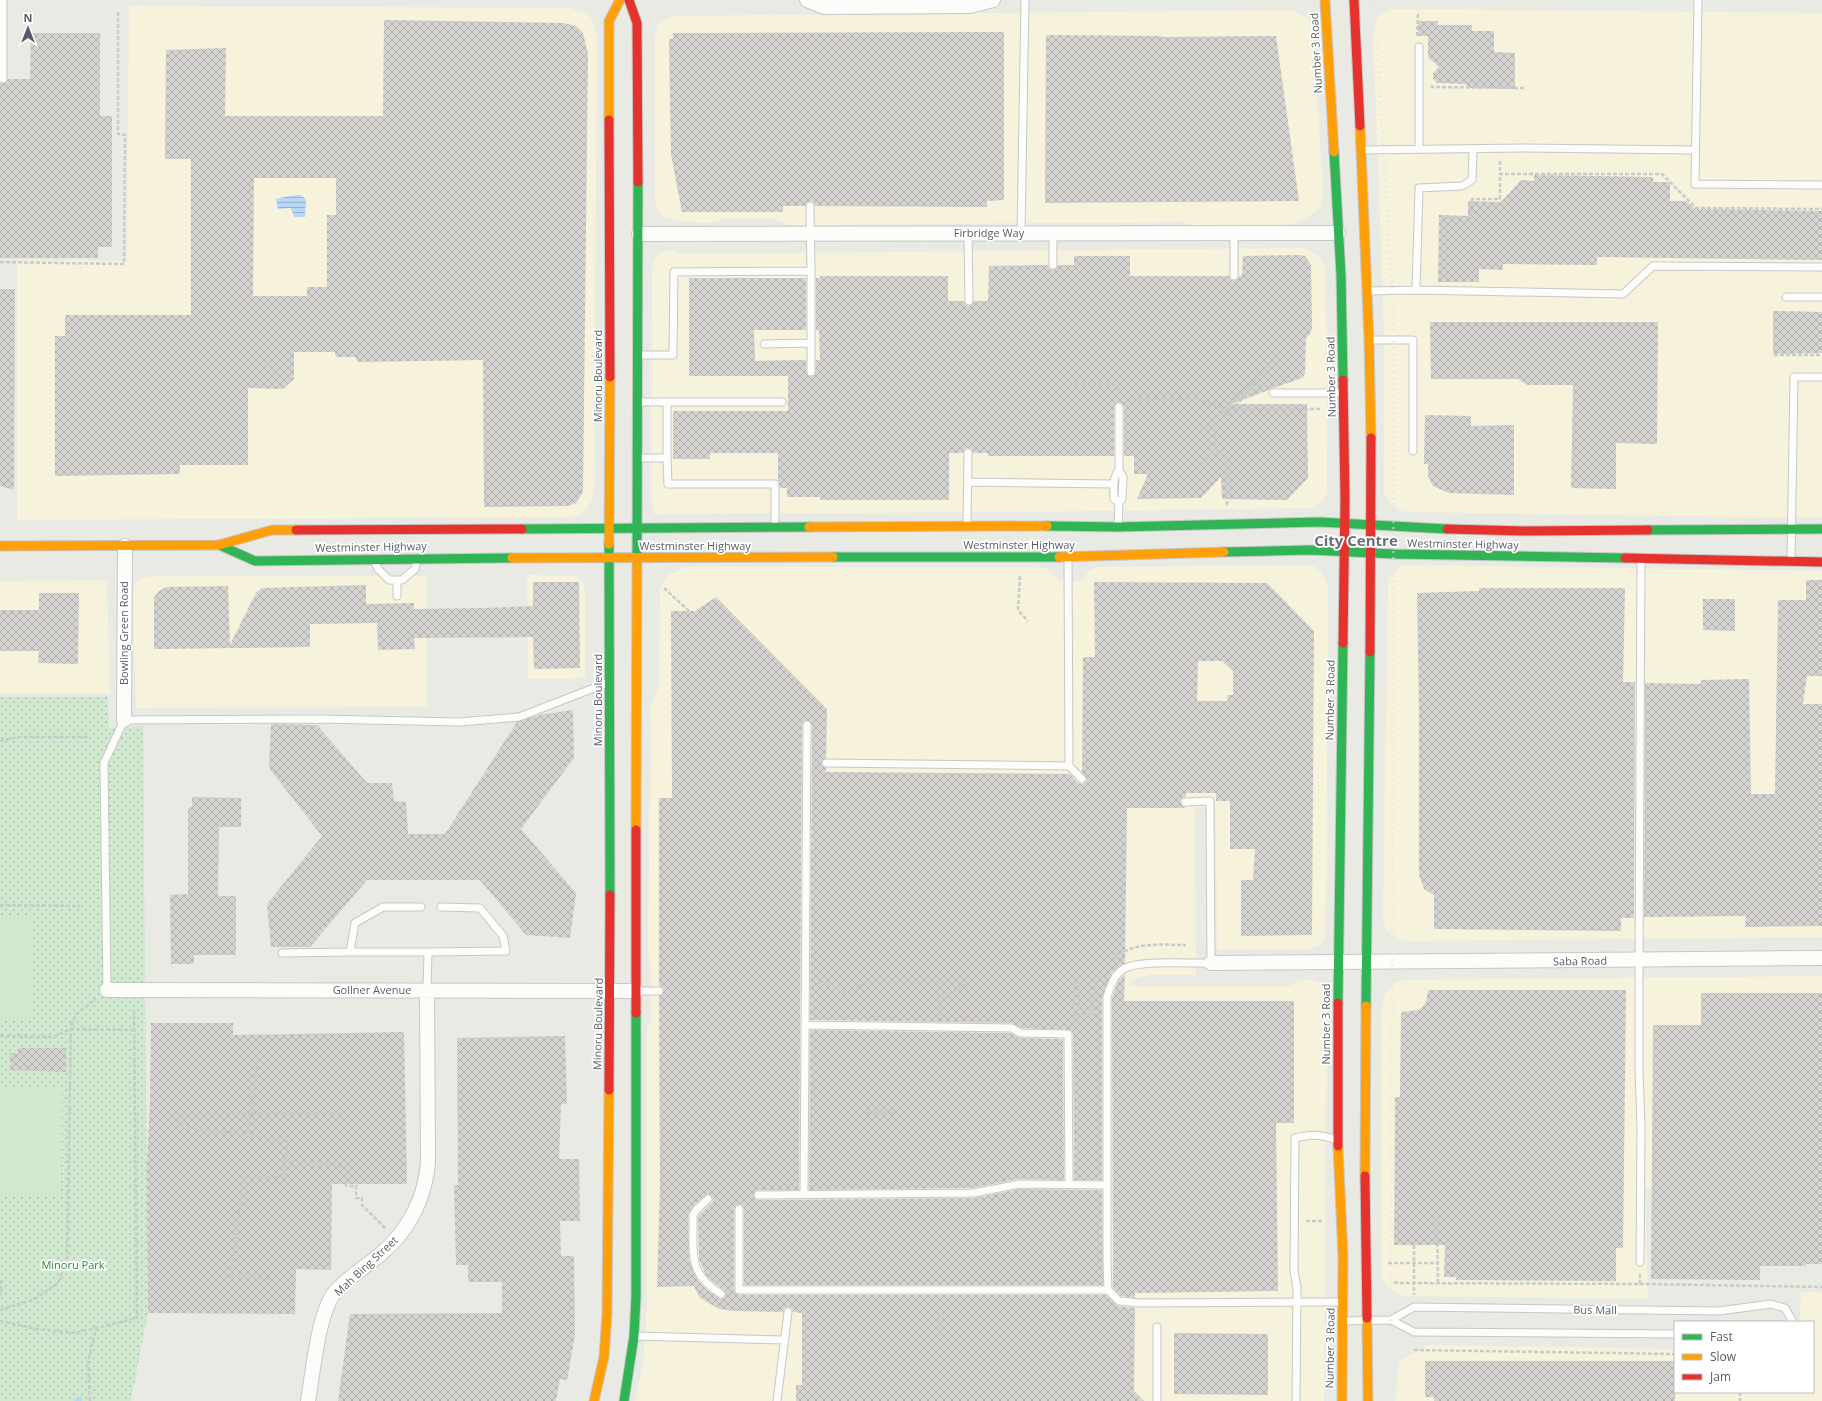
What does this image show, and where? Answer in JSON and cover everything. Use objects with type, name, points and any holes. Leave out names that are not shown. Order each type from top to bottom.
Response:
[{"type":"main road","name":"Minoru Boulevard","points":[[594,1401],[604,1357],[608,1314],[610,991],[610,682],[608,558],[609,21],[620,0]]},
{"type":"main road","points":[[624,1401],[634,1336],[636,1297],[639,234],[637,23],[629,0]]},
{"type":"main road","name":"Number 3 Road","points":[[1325,0],[1341,275],[1343,393],[1344,551],[1338,1141],[1343,1256],[1342,1401]]},
{"type":"main road","points":[[1354,0],[1367,291],[1371,525],[1365,1143],[1365,1267],[1368,1401]]},
{"type":"main road","name":"Westminster Highway","points":[[0,546],[219,545],[272,530],[967,526],[1118,527],[1344,522],[1406,528],[1524,531],[1792,528],[1822,529]]},
{"type":"main road","name":"Westminster Highway","points":[[219,545],[255,561],[372,559],[1068,557],[1310,550],[1344,551],[1370,554],[1641,560],[1822,562]]},
{"type":"street","points":[[807,0],[824,7],[970,6],[994,0]]},
{"type":"street","name":"Firbridge Way","points":[[639,234],[1338,232]]},
{"type":"street","name":"Bowling Green Road","points":[[124,720],[125,546]]},
{"type":"street","name":"Saba Road","points":[[1211,963],[1367,963],[1822,958]]},
{"type":"street","name":"Gollner Avenue","points":[[107,990],[636,991]]},
{"type":"street","name":"Mah Bing Street","points":[[308,1401],[322,1319],[334,1293],[396,1240],[421,1200],[426,1183],[428,1163],[427,990]]},
{"type":"lane","points":[[3,0],[3,79]]},
{"type":"lane","points":[[1021,234],[1025,0]]},
{"type":"lane","points":[[1698,0],[1695,184],[1822,185]]},
{"type":"lane","points":[[1418,47],[1419,149]]},
{"type":"lane","points":[[1416,290],[1419,188],[1462,186],[1472,180],[1473,149]]},
{"type":"lane","points":[[1361,150],[1695,150]]},
{"type":"lane","points":[[810,206],[811,372]]},
{"type":"lane","points":[[1053,233],[1053,265]]},
{"type":"lane","points":[[1234,233],[1234,276]]},
{"type":"lane","points":[[968,234],[969,301]]},
{"type":"lane","points":[[1367,291],[1416,290],[1623,294],[1653,266],[1822,267]]},
{"type":"lane","points":[[639,355],[674,355],[674,272],[811,271]]},
{"type":"lane","points":[[1786,297],[1822,297]]},
{"type":"lane","points":[[1368,340],[1413,340],[1413,451]]},
{"type":"lane","points":[[764,344],[811,343]]},
{"type":"lane","points":[[1791,561],[1794,377],[1822,377]]},
{"type":"lane","points":[[1273,393],[1343,393]]},
{"type":"lane","points":[[639,402],[782,402]]},
{"type":"lane","points":[[667,402],[668,484],[775,484],[775,528]]},
{"type":"lane","points":[[1118,527],[1119,502],[1122,499],[1123,477],[1119,470],[1119,407]]},
{"type":"lane","points":[[967,526],[968,453]]},
{"type":"lane","points":[[638,458],[668,458]]},
{"type":"lane","points":[[1119,470],[1114,477],[1114,499],[1119,502]]},
{"type":"lane","points":[[968,482],[1114,484]]},
{"type":"lane","points":[[1068,557],[1069,766]]},
{"type":"lane","points":[[372,559],[378,569],[390,580],[402,580],[415,569],[418,559]]},
{"type":"lane","points":[[1640,1262],[1641,1127],[1639,1070],[1639,960],[1641,560]]},
{"type":"lane","points":[[397,580],[397,596]]},
{"type":"lane","points":[[107,990],[104,763],[124,720],[320,719],[459,722],[519,717],[610,682]]},
{"type":"lane","points":[[804,1194],[807,725]]},
{"type":"lane","points":[[826,763],[1069,766],[1082,779]]},
{"type":"lane","points":[[1185,802],[1210,802],[1211,963],[1136,964],[1121,970],[1111,984],[1107,997],[1108,1290],[1114,1299],[1119,1301],[1140,1303],[1343,1302]]},
{"type":"lane","points":[[350,952],[355,923],[383,907],[421,907]]},
{"type":"lane","points":[[282,953],[506,951],[503,936],[480,908],[441,907]]},
{"type":"lane","points":[[427,990],[428,952]]},
{"type":"lane","points":[[636,991],[659,991]]},
{"type":"lane","points":[[805,1025],[1012,1028],[1020,1033],[1068,1034],[1069,1184]]},
{"type":"lane","points":[[1296,1401],[1297,1288],[1294,1271],[1295,1138],[1316,1134],[1338,1141]]},
{"type":"lane","points":[[758,1195],[974,1193],[1019,1184],[1107,1185]]},
{"type":"lane","points":[[708,1199],[693,1215],[694,1260],[698,1272],[705,1284],[721,1294]]},
{"type":"lane","points":[[739,1209],[739,1290],[1108,1290]]},
{"type":"lane","name":"Bus Mall","points":[[1391,1320],[1414,1307],[1719,1310],[1771,1304],[1785,1308],[1792,1321]]},
{"type":"lane","points":[[777,1401],[788,1312]]},
{"type":"lane","name":"Bus Mall","points":[[1343,1320],[1391,1320],[1414,1332],[1674,1334]]},
{"type":"lane","points":[[1157,1327],[1157,1401]]},
{"type":"lane","points":[[634,1336],[785,1340]]},
{"type":"path","points":[[0,262],[124,264],[125,135],[118,134],[118,12]]},
{"type":"path","points":[[1418,12],[1417,37],[1422,37]]},
{"type":"path","points":[[1432,80],[1432,87],[1525,88]]},
{"type":"path","points":[[1442,278],[1442,217],[1472,218],[1472,198],[1500,199],[1500,160],[1493,160]]},
{"type":"path","points":[[1500,174],[1662,174],[1696,208],[1822,209]]},
{"type":"path","points":[[1774,355],[1822,355]]},
{"type":"path","points":[[1198,468],[1215,448],[1214,418],[1279,357]]},
{"type":"path","points":[[266,364],[277,373]]},
{"type":"path","points":[[1072,384],[1113,384],[1122,395]]},
{"type":"path","points":[[1127,400],[1199,399],[1224,410],[1320,408]]},
{"type":"path","points":[[1224,410],[1228,416]]},
{"type":"path","points":[[1200,429],[1214,429]]},
{"type":"path","points":[[1215,448],[1226,458],[1227,507]]},
{"type":"path","points":[[1023,570],[1019,578],[1018,610],[1028,621]]},
{"type":"path","points":[[664,588],[689,611]]},
{"type":"path","points":[[0,741],[19,737],[89,737]]},
{"type":"path","points":[[0,905],[80,906]]},
{"type":"path","points":[[805,983],[829,983],[839,992],[854,992],[864,982],[936,980],[942,982],[964,982],[964,986],[942,998]]},
{"type":"path","points":[[941,1027],[942,982]]},
{"type":"path","points":[[0,1310],[35,1299],[58,1283],[67,1261],[70,1029],[76,1014],[107,990]]},
{"type":"path","points":[[0,1321],[37,1329],[75,1333],[137,1318],[134,1010]]},
{"type":"path","points":[[1074,1015],[1092,1014],[1092,1010]]},
{"type":"path","points":[[0,1036],[54,1037],[70,1029],[135,1030]]},
{"type":"path","points":[[247,1135],[258,1056]]},
{"type":"path","points":[[866,1111],[894,1111]]},
{"type":"path","points":[[166,1114],[344,1113]]},
{"type":"path","points":[[183,1114],[181,1127],[288,1140],[283,1177],[244,1178],[230,1277],[272,1280]]},
{"type":"path","points":[[285,1160],[346,1167],[346,1186],[356,1186],[356,1198],[362,1198],[362,1205],[396,1240]]},
{"type":"path","points":[[1437,1219],[1438,1283]]},
{"type":"path","points":[[1304,1221],[1323,1221]]},
{"type":"path","points":[[1414,1245],[1414,1296]]},
{"type":"path","points":[[1388,1263],[1438,1263]]},
{"type":"path","points":[[0,1280],[2,1284],[0,1296]]},
{"type":"path","points":[[1394,1282],[1822,1287]]},
{"type":"path","points":[[941,1336],[942,1313]]},
{"type":"path","points":[[90,1401],[88,1363],[96,1328]]},
{"type":"path","points":[[1414,1350],[1674,1354]]},
{"type":"shaded area","points":[[129,6],[570,8],[586,13],[591,18],[595,26],[597,38],[594,491],[592,500],[586,510],[580,515],[570,517],[17,520],[17,260],[127,261]]},
{"type":"shaded area","points":[[1390,9],[1822,13],[1822,518],[1407,512],[1399,510],[1390,503],[1384,493],[1384,331],[1373,33],[1378,17]]},
{"type":"shaded area","points":[[1292,10],[1308,18],[1313,30],[1323,192],[1321,205],[1318,210],[1305,219],[1292,224],[1278,226],[1197,227],[1182,222],[790,225],[770,218],[726,218],[709,223],[680,221],[665,217],[660,214],[655,203],[655,36],[659,23],[673,16]]},
{"type":"shaded area","points":[[1304,248],[1318,255],[1325,265],[1326,272],[1327,492],[1324,499],[1313,508],[1025,512],[654,514],[651,496],[652,268],[654,259],[661,252],[675,249],[678,254]]},
{"type":"shaded area","points":[[1308,565],[1316,567],[1323,575],[1328,585],[1326,937],[1319,946],[1310,949],[1217,949],[1216,807],[1195,807],[1196,975],[1147,975],[1134,979],[1128,986],[1289,986],[1299,980],[1313,980],[1320,983],[1327,991],[1324,1401],[635,1401],[643,1364],[647,1304],[647,1027],[651,1020],[650,965],[648,952],[651,708],[659,686],[660,589],[668,575],[686,567],[1035,567],[1047,569],[1059,581],[1082,581],[1088,572],[1097,567]]},
{"type":"shaded area","points":[[1402,565],[1822,571],[1822,937],[1409,941],[1399,940],[1390,934],[1385,926],[1383,917],[1388,579]]},
{"type":"shaded area","points":[[527,575],[575,576],[583,582],[585,590],[585,678],[528,679]]},
{"type":"shaded area","points":[[154,576],[426,576],[427,707],[136,708],[132,591],[135,584],[140,579]]},
{"type":"shaded area","points":[[107,580],[110,694],[0,694],[0,581]]},
{"type":"shaded area","points":[[1822,976],[1822,1191],[1645,1189],[1648,1299],[1403,1296],[1388,1288],[1382,1278],[1382,1004],[1387,990],[1395,983],[1404,980]]},
{"type":"shaded area","points":[[1801,1292],[1822,1292],[1822,1401],[1395,1401],[1399,1361],[1429,1345],[1674,1349],[1674,1393],[1814,1393],[1814,1321],[1800,1321]]},
{"type":"green space","name":"Minoru Park","points":[[0,697],[108,697],[109,728],[143,726],[148,1313],[131,1401],[0,1401]]},
{"type":"green space","points":[[0,917],[33,917],[32,1021],[0,1021]]},
{"type":"green space","points":[[0,1087],[62,1087],[61,1195],[0,1195]]},
{"type":"water","points":[[300,195],[306,199],[305,217],[294,217],[291,208],[278,209],[276,199]]},
{"type":"building","points":[[384,20],[563,23],[576,26],[583,33],[588,54],[583,492],[576,503],[568,506],[484,507],[483,360],[358,362],[355,357],[336,357],[335,352],[294,352],[294,379],[283,389],[248,388],[248,465],[180,465],[180,474],[55,476],[55,336],[65,336],[65,315],[191,315],[191,159],[165,159],[166,50],[226,48],[225,116],[383,116]],"holes":[[[254,178],[336,178],[336,215],[327,215],[327,287],[307,287],[307,296],[253,296]]]},
{"type":"building","points":[[1418,21],[1438,21],[1438,25],[1472,25],[1472,31],[1494,31],[1494,52],[1515,53],[1515,89],[1471,88],[1465,84],[1437,83],[1433,79],[1433,73],[1439,67],[1428,57],[1428,36],[1418,36]]},
{"type":"building","points":[[1004,32],[1004,200],[987,201],[987,207],[815,206],[813,202],[810,201],[805,206],[783,206],[783,212],[682,212],[671,154],[669,39],[673,39],[673,33]]},
{"type":"building","points":[[31,33],[100,33],[100,116],[112,116],[112,247],[98,247],[98,258],[0,258],[0,83],[5,83],[8,79],[30,79]]},
{"type":"building","points":[[1046,35],[1162,37],[1276,36],[1299,201],[1045,203]]},
{"type":"building","points":[[1534,175],[1653,177],[1653,182],[1670,182],[1670,201],[1686,201],[1695,209],[1822,211],[1822,260],[1597,257],[1597,265],[1503,264],[1503,270],[1479,269],[1479,282],[1438,282],[1439,215],[1468,216],[1468,201],[1501,202],[1521,180],[1534,181]]},
{"type":"building","points":[[1074,256],[1130,256],[1130,276],[1229,276],[1231,280],[1234,281],[1239,276],[1242,276],[1243,256],[1305,256],[1311,265],[1312,328],[1310,334],[1306,338],[1305,374],[1302,378],[1232,404],[1307,404],[1308,478],[1287,500],[1222,499],[1221,477],[1201,498],[1137,499],[1148,474],[1134,474],[1134,456],[1124,456],[1124,407],[1119,402],[1116,403],[1114,407],[1114,456],[988,456],[988,453],[973,453],[971,449],[966,448],[963,453],[949,453],[949,500],[820,500],[820,497],[787,497],[787,488],[780,488],[778,481],[778,453],[710,453],[710,459],[673,459],[673,411],[788,411],[788,376],[689,376],[689,278],[806,278],[806,330],[754,330],[755,361],[806,360],[807,374],[811,377],[815,374],[816,360],[820,360],[819,330],[816,330],[816,278],[820,278],[820,276],[948,276],[948,301],[964,301],[966,305],[969,306],[974,301],[988,301],[989,266],[1048,265],[1050,269],[1053,270],[1058,265],[1074,265]]},
{"type":"building","points":[[0,289],[15,289],[14,490],[0,486]]},
{"type":"building","points":[[1773,311],[1822,312],[1822,353],[1773,354]]},
{"type":"building","points":[[1430,322],[1658,322],[1657,444],[1616,443],[1616,489],[1571,488],[1573,385],[1528,385],[1518,379],[1431,379]]},
{"type":"building","points":[[1425,415],[1471,416],[1471,426],[1514,425],[1514,495],[1449,493],[1433,486],[1428,476],[1428,464],[1424,464]]},
{"type":"building","points":[[1806,580],[1822,580],[1822,676],[1807,676],[1803,704],[1822,704],[1822,926],[1745,927],[1746,916],[1644,917],[1645,683],[1701,684],[1701,680],[1749,679],[1751,794],[1775,794],[1778,600],[1806,600]]},
{"type":"building","points":[[533,582],[579,582],[580,668],[534,669],[533,637],[414,638],[415,649],[378,650],[377,623],[310,624],[310,647],[154,649],[154,598],[158,592],[166,587],[228,586],[230,645],[256,593],[262,588],[366,585],[366,604],[414,603],[414,609],[484,608],[533,606]]},
{"type":"building","points":[[1094,582],[1267,583],[1314,631],[1312,935],[1241,936],[1241,880],[1253,880],[1255,849],[1230,849],[1230,801],[1216,801],[1216,793],[1186,793],[1186,797],[1182,798],[1180,802],[1185,808],[1127,808],[1125,963],[1112,973],[1102,997],[1102,1180],[1074,1180],[1073,1034],[1071,1030],[1021,1028],[1012,1023],[810,1020],[812,725],[809,721],[804,721],[802,725],[799,1190],[758,1190],[754,1193],[754,1197],[758,1200],[974,1198],[1019,1189],[1102,1190],[1103,1285],[744,1285],[744,1209],[742,1205],[739,1204],[734,1209],[734,1290],[739,1295],[1106,1295],[1118,1306],[1135,1308],[1134,1391],[1144,1401],[796,1401],[796,1385],[802,1385],[802,1313],[793,1312],[791,1308],[788,1307],[784,1309],[783,1312],[734,1311],[719,1309],[699,1297],[694,1286],[657,1287],[660,1187],[659,996],[664,991],[663,988],[659,986],[659,798],[672,798],[671,611],[695,611],[716,597],[827,709],[826,758],[821,763],[822,766],[826,768],[826,772],[1070,774],[1078,783],[1083,784],[1087,780],[1082,772],[1083,657],[1095,657]],"holes":[[[1198,661],[1222,661],[1233,671],[1233,695],[1227,695],[1228,701],[1197,701]],[[707,1194],[712,1196],[713,1201],[698,1216],[699,1259],[706,1275],[725,1292],[725,1297],[721,1299],[707,1290],[698,1281],[689,1260],[688,1215],[694,1205]]]},
{"type":"building","points":[[1479,588],[1625,588],[1623,682],[1635,682],[1634,918],[1621,918],[1621,931],[1434,929],[1434,895],[1424,889],[1419,875],[1417,593],[1479,591]]},
{"type":"building","points":[[39,593],[79,593],[78,664],[38,663],[39,651],[0,651],[0,610],[39,610]]},
{"type":"building","points":[[1703,599],[1735,599],[1735,631],[1703,630]]},
{"type":"building","points":[[573,710],[574,758],[521,829],[576,893],[570,938],[526,935],[480,880],[367,880],[310,947],[271,947],[267,904],[322,836],[269,768],[271,724],[317,725],[367,783],[392,783],[394,801],[406,802],[408,834],[445,834],[517,722],[539,715]]},
{"type":"building","points":[[192,797],[241,798],[241,827],[219,827],[218,896],[236,896],[236,955],[194,955],[194,964],[171,964],[170,895],[188,894],[188,808],[192,807]]},
{"type":"building","points":[[1125,974],[1124,1001],[1294,1001],[1294,1123],[1276,1123],[1278,1291],[1135,1293],[1135,1298],[1121,1296],[1113,1288],[1112,998],[1118,981]]},
{"type":"building","points":[[1428,990],[1626,990],[1623,1248],[1616,1248],[1616,1281],[1456,1280],[1456,1277],[1444,1277],[1445,1245],[1394,1245],[1395,1097],[1400,1097],[1401,1012],[1419,1010],[1426,1003]]},
{"type":"building","points":[[1701,993],[1822,993],[1822,1264],[1806,1264],[1806,1266],[1760,1266],[1760,1280],[1651,1279],[1653,1025],[1701,1025]]},
{"type":"building","points":[[151,1023],[233,1023],[233,1035],[404,1032],[407,1184],[332,1184],[331,1270],[296,1269],[295,1314],[148,1313],[147,1165]]},
{"type":"building","points":[[810,1030],[1011,1033],[1020,1038],[1063,1039],[1064,1180],[1018,1179],[973,1188],[809,1190]]},
{"type":"building","points":[[565,1036],[567,1104],[561,1104],[559,1159],[579,1159],[580,1221],[560,1221],[561,1256],[574,1256],[575,1335],[567,1380],[560,1379],[556,1401],[338,1401],[350,1314],[502,1313],[502,1282],[468,1282],[468,1265],[456,1265],[454,1185],[458,1185],[457,1038]]},
{"type":"building","points":[[18,1048],[66,1048],[66,1072],[10,1070],[10,1053],[18,1053]]},
{"type":"building","points":[[1174,1333],[1268,1334],[1268,1395],[1174,1394]]},
{"type":"building","points":[[1425,1361],[1674,1361],[1675,1401],[1434,1401],[1434,1397],[1425,1397]]},
{"type":"railway","points":[[1374,0],[1392,289],[1394,351],[1391,1358]]},
{"type":"traffic: fast","points":[[1334,152],[1341,275],[1343,380]]},
{"type":"traffic: fast","points":[[637,561],[638,182]]},
{"type":"traffic: fast","points":[[1047,526],[1118,527],[1319,522],[1447,529]]},
{"type":"traffic: fast","points":[[522,529],[809,527]]},
{"type":"traffic: fast","points":[[1648,530],[1822,529]]},
{"type":"traffic: fast","points":[[609,544],[610,895]]},
{"type":"traffic: fast","points":[[219,545],[255,561],[512,558]]},
{"type":"traffic: fast","points":[[1224,552],[1310,550],[1394,554],[1625,558]]},
{"type":"traffic: fast","points":[[833,557],[1059,557]]},
{"type":"traffic: fast","points":[[1338,1003],[1343,643]]},
{"type":"traffic: fast","points":[[1366,1006],[1370,652]]},
{"type":"traffic: fast","points":[[624,1401],[634,1336],[636,1297],[636,1013]]},
{"type":"traffic: slow","points":[[609,120],[609,21],[620,0]]},
{"type":"traffic: slow","points":[[1325,0],[1334,152]]},
{"type":"traffic: slow","points":[[1360,126],[1369,340],[1371,438]]},
{"type":"traffic: slow","points":[[609,544],[610,377]]},
{"type":"traffic: slow","points":[[809,527],[1047,526]]},
{"type":"traffic: slow","points":[[0,546],[219,545],[272,530],[296,530]]},
{"type":"traffic: slow","points":[[1059,557],[1224,552]]},
{"type":"traffic: slow","points":[[512,558],[833,557]]},
{"type":"traffic: slow","points":[[636,830],[637,561]]},
{"type":"traffic: slow","points":[[1365,1176],[1366,1006]]},
{"type":"traffic: slow","points":[[594,1401],[604,1357],[607,1314],[609,1090]]},
{"type":"traffic: slow","points":[[1338,1146],[1343,1256],[1342,1401]]},
{"type":"traffic: slow","points":[[1367,1318],[1368,1401]]},
{"type":"traffic: jam","points":[[629,0],[637,23],[638,182]]},
{"type":"traffic: jam","points":[[1354,0],[1360,126]]},
{"type":"traffic: jam","points":[[609,120],[610,377]]},
{"type":"traffic: jam","points":[[1343,380],[1345,499],[1343,643]]},
{"type":"traffic: jam","points":[[1370,652],[1371,438]]},
{"type":"traffic: jam","points":[[296,530],[522,529]]},
{"type":"traffic: jam","points":[[1447,529],[1524,531],[1648,530]]},
{"type":"traffic: jam","points":[[1625,558],[1822,562]]},
{"type":"traffic: jam","points":[[636,830],[636,1013]]},
{"type":"traffic: jam","points":[[609,1090],[610,895]]},
{"type":"traffic: jam","points":[[1338,1003],[1338,1146]]},
{"type":"traffic: jam","points":[[1365,1176],[1367,1318]]},
{"type":"district","name":"City Centre","points":[[1356,541]]}]
